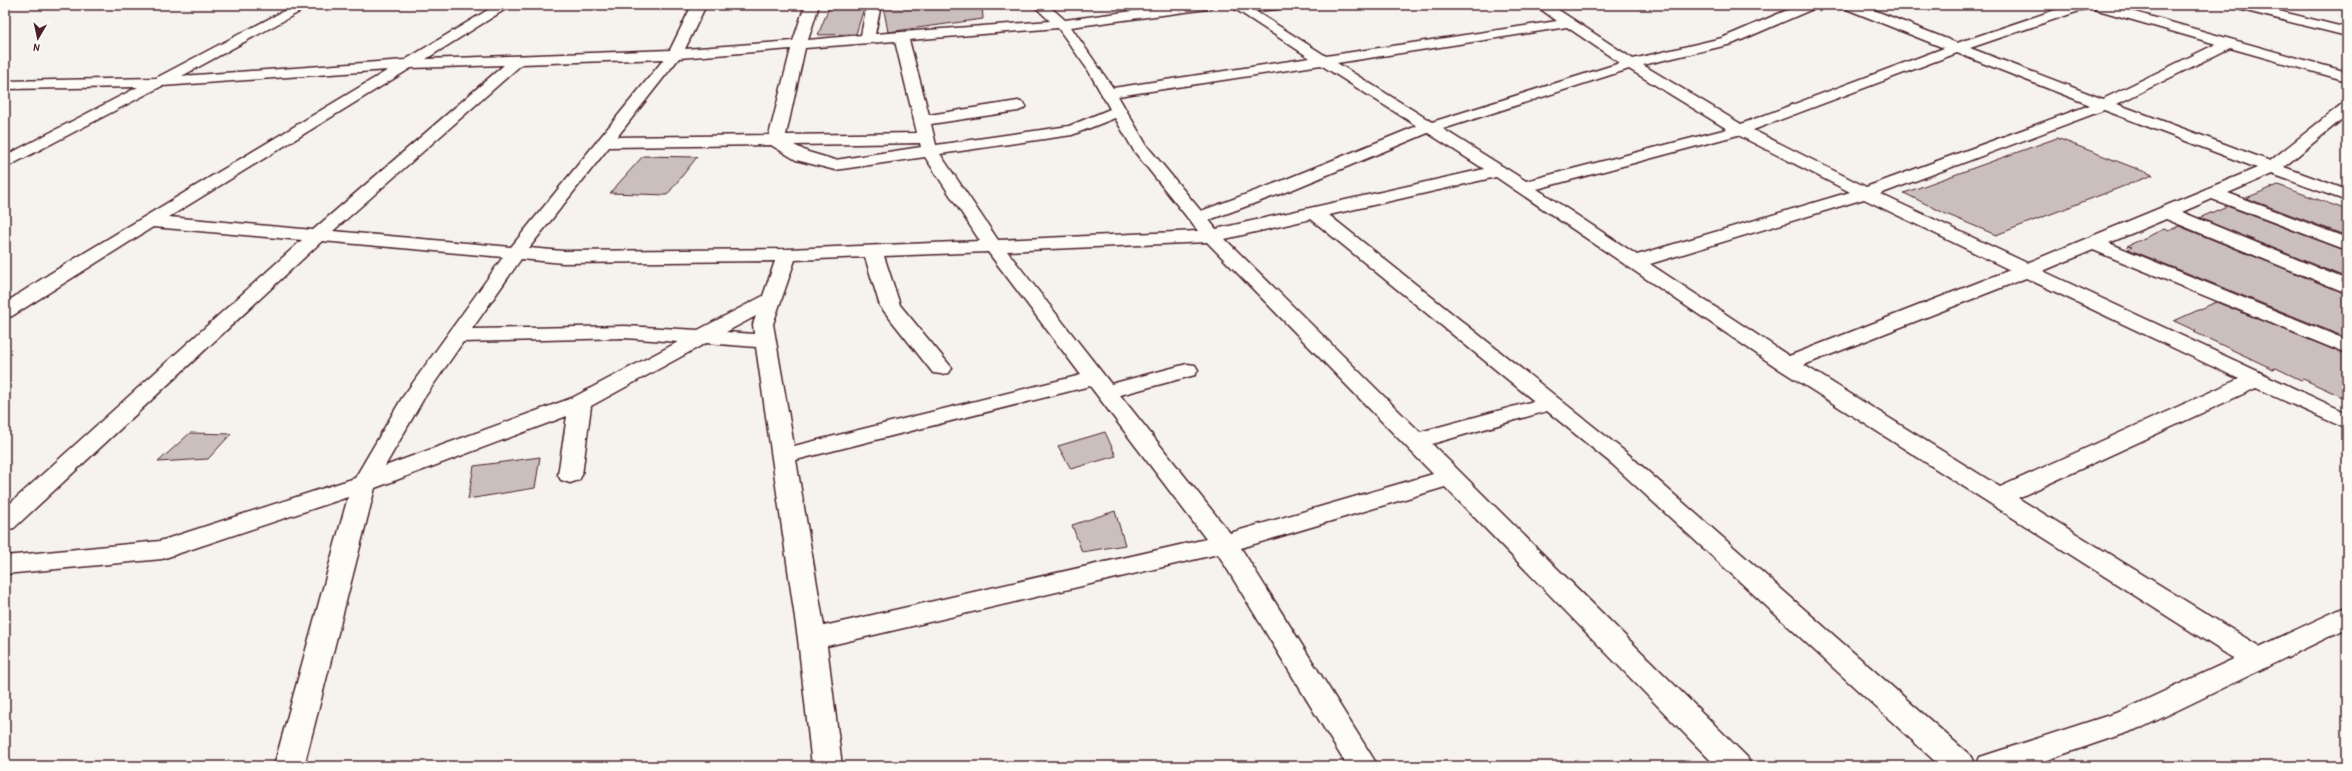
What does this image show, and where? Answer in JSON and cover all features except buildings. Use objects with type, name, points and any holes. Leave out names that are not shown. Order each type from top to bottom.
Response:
[{"type":"street","points":[[5,163],[305,5]]},
{"type":"street","points":[[5,312],[406,64],[505,5]]},
{"type":"street","points":[[289,766],[364,483],[413,398],[516,253],[675,54],[699,5]]},
{"type":"street","points":[[776,141],[799,45],[812,5]]},
{"type":"street","points":[[867,39],[874,5]]},
{"type":"street","points":[[1040,5],[1062,24],[1113,102],[1140,148],[1212,236],[1736,766]]},
{"type":"street","points":[[5,85],[157,82],[406,64],[675,54],[1062,24],[1208,5]]},
{"type":"street","points":[[1239,7],[1278,5]]},
{"type":"street","points":[[1542,5],[1631,64],[1740,130],[1865,193],[2347,422]]},
{"type":"street","points":[[1198,218],[1285,186],[1416,132],[1631,64],[1727,41],[1810,5]]},
{"type":"street","points":[[1849,5],[2104,105],[2347,196]]},
{"type":"street","points":[[1523,187],[1740,130],[1957,48],[2083,5]]},
{"type":"street","points":[[2096,5],[2347,78]]},
{"type":"street","points":[[2239,5],[2347,32]]},
{"type":"street","points":[[1239,7],[1499,171],[1787,364],[2257,659]]},
{"type":"street","points":[[605,142],[776,141],[926,137],[1072,130],[1113,102],[1324,61],[1569,23]]},
{"type":"street","points":[[901,37],[926,137],[993,246],[1234,557],[1363,766]]},
{"type":"street","points":[[1635,262],[1865,193],[2104,105],[2226,44]]},
{"type":"street","points":[[5,522],[317,236],[518,60]]},
{"type":"street","points":[[776,141],[802,156],[835,165],[926,137],[1018,106]]},
{"type":"street","points":[[1787,364],[2028,270],[2272,168],[2347,107]]},
{"type":"street","points":[[151,221],[563,258],[787,255],[1212,236],[1499,171]]},
{"type":"street","points":[[2212,193],[2347,244]]},
{"type":"street","points":[[1314,212],[1620,459],[1961,766]]},
{"type":"street","points":[[2166,212],[2347,287]]},
{"type":"street","points":[[2093,243],[2347,348]]},
{"type":"street","points":[[873,251],[890,306],[941,368]]},
{"type":"street","points":[[787,255],[763,324],[812,639],[827,766]]},
{"type":"street","points":[[5,565],[162,550],[364,483],[580,403],[772,300]]},
{"type":"street","points":[[457,336],[625,332],[766,341]]},
{"type":"street","points":[[783,456],[1100,385],[1188,370]]},
{"type":"street","points":[[1999,497],[2257,379]]},
{"type":"street","points":[[570,475],[580,403]]},
{"type":"street","points":[[1415,441],[1551,403]]},
{"type":"street","points":[[812,639],[1224,544],[1451,477]]},
{"type":"street","points":[[1991,766],[2132,719],[2347,616]]}]
